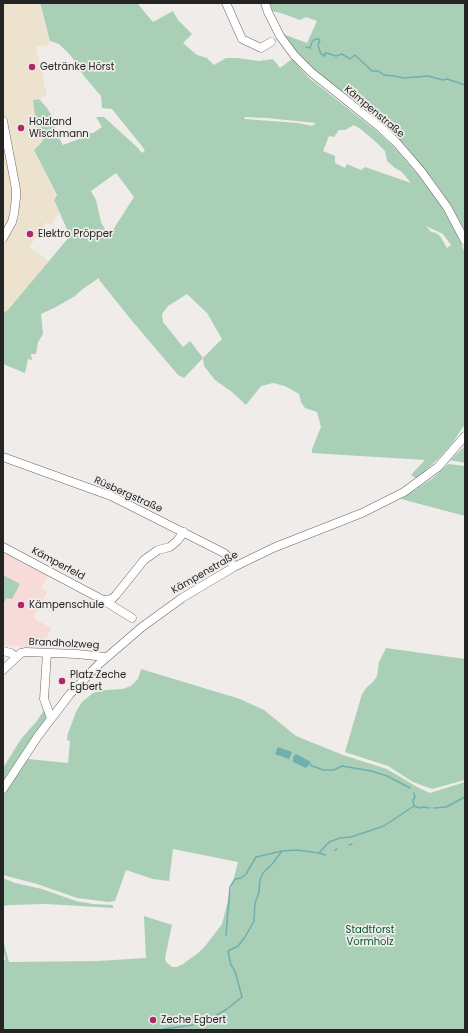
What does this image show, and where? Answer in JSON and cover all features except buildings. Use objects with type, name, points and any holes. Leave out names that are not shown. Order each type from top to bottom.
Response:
[{"type":"street","name":"Kämpenstraße","points":[[265,3],[280,36],[294,55],[311,72],[381,128],[396,142],[421,171],[447,207],[465,242]]},
{"type":"street","points":[[229,4],[242,39],[261,48],[271,42]]},
{"type":"street","points":[[3,121],[16,189],[12,222],[3,238]]},
{"type":"street","name":"Kämpenstraße","points":[[3,790],[51,718],[81,682],[106,657],[142,626],[163,610],[234,567],[273,548],[367,510],[404,492],[438,467],[465,436]]},
{"type":"street","name":"Rüsbergstraße","points":[[3,457],[111,496],[224,553],[234,567]]},
{"type":"street","points":[[103,600],[112,599],[144,560],[158,550],[170,547],[184,532]]},
{"type":"street","name":"Kämperfeld","points":[[3,547],[103,600],[132,618]]},
{"type":"street","points":[[3,651],[11,653],[16,657],[3,670]]},
{"type":"street","name":"Brandholzweg","points":[[16,657],[21,653],[26,652],[106,657]]},
{"type":"street","points":[[47,653],[44,699],[51,718]]},
{"type":"shaded area","points":[[3,3],[39,3],[50,41],[48,45],[36,47],[47,96],[33,100],[36,125],[43,141],[34,150],[56,195],[54,200],[59,213],[51,225],[47,222],[29,247],[49,261],[7,311],[3,312]]},
{"type":"shaded area","name":"Kämpenschule","points":[[3,550],[48,575],[41,588],[47,592],[33,618],[51,628],[43,648],[3,645]]},
{"type":"green space","points":[[40,3],[137,3],[153,22],[173,11],[178,20],[192,34],[183,43],[197,55],[207,58],[214,65],[226,58],[259,61],[273,59],[280,68],[292,59],[308,77],[392,145],[418,175],[443,209],[458,236],[465,253],[465,424],[442,455],[425,471],[416,478],[411,475],[425,460],[312,453],[312,449],[321,427],[317,412],[305,408],[301,402],[299,394],[285,386],[273,383],[261,386],[246,405],[232,392],[215,380],[204,366],[203,358],[184,378],[178,375],[133,322],[99,278],[75,296],[41,314],[43,334],[38,342],[36,354],[31,354],[32,360],[28,359],[25,373],[3,364],[3,312],[7,311],[70,236],[54,200],[57,195],[34,150],[43,141],[36,125],[33,100],[39,99],[47,108],[52,116],[58,136],[63,145],[84,137],[84,133],[93,133],[102,127],[96,117],[104,117],[142,153],[145,150],[112,109],[102,108],[101,96],[84,76],[71,56],[59,44],[50,41]],"holes":[[[245,117],[267,118],[316,123],[312,126],[298,123],[244,119]],[[354,125],[362,130],[385,151],[387,161],[402,172],[411,183],[365,167],[361,170],[347,164],[345,168],[335,163],[335,156],[323,151],[329,136],[334,137],[339,130],[345,130]],[[116,173],[134,197],[109,236],[101,222],[96,200],[91,191]],[[426,226],[443,234],[451,245],[447,248],[440,236],[431,232]],[[187,294],[207,313],[222,339],[203,358],[190,341],[183,347],[163,322],[162,314],[168,306]]]},
{"type":"green space","points":[[270,3],[465,3],[465,233],[450,204],[435,182],[405,145],[378,120],[322,76],[295,52],[283,34],[307,43],[317,21],[306,17],[300,20],[272,11]]},
{"type":"green space","points":[[465,445],[465,463],[450,460],[463,448]]},
{"type":"green space","points":[[448,464],[465,466],[465,516],[401,499],[433,478]]},
{"type":"green space","points":[[3,575],[20,584],[12,599],[6,598],[3,606]]},
{"type":"green space","points":[[386,648],[465,659],[465,780],[432,789],[413,782],[388,766],[345,752],[362,694],[377,676],[379,662]]},
{"type":"green space","name":"Stadtforst Vormholz","points":[[141,669],[240,699],[264,710],[296,736],[343,755],[387,769],[430,793],[465,782],[465,1030],[3,1030],[3,958],[6,961],[3,950],[3,940],[9,962],[98,961],[146,958],[144,916],[172,925],[165,958],[166,962],[172,967],[177,967],[198,953],[222,924],[238,862],[173,849],[169,881],[153,879],[126,870],[115,901],[109,902],[77,898],[37,884],[3,875],[3,795],[28,759],[68,763],[70,741],[67,740],[68,733],[76,712],[82,702],[93,693],[105,690],[123,689],[131,686],[138,679]]},
{"type":"green space","points":[[45,709],[48,718],[3,786],[3,768],[21,739]]},
{"type":"green space","points":[[3,878],[15,883],[42,889],[76,901],[113,905],[113,908],[46,904],[3,906]]},
{"type":"water","points":[[278,747],[292,752],[289,759],[275,754]]},
{"type":"water","points":[[296,754],[311,762],[306,768],[293,762],[293,757]]},
{"type":"waterway","points":[[306,47],[310,48],[312,42],[315,39],[318,39],[320,40],[318,45],[321,54],[325,56],[325,53],[336,56],[342,54],[350,59],[355,55],[372,71],[378,71],[384,75],[404,78],[428,76],[443,80],[447,79],[465,85]]},
{"type":"waterway","points":[[310,765],[323,770],[334,770],[342,766],[371,771],[387,776],[410,788]]},
{"type":"waterway","points":[[414,793],[414,806]]},
{"type":"waterway","points":[[434,808],[446,807],[465,797]]},
{"type":"waterway","points":[[164,1030],[193,1025],[210,1019],[227,1009],[242,997],[235,971],[231,965],[228,951],[238,946],[254,921],[255,903],[259,892],[260,880],[263,873],[282,851],[297,850],[319,853],[329,842],[340,838],[351,837],[384,826],[414,806],[419,808],[430,808]]},
{"type":"waterway","points":[[226,935],[230,887],[235,879],[241,878],[246,874],[256,857],[282,851]]},
{"type":"waterway","points":[[319,853],[325,855]]},
{"type":"waterway","points":[[134,1030],[140,1030]]},
{"type":"place","name":"Getränke Hörst","points":[[32,67]]},
{"type":"place","name":"Holzland Wischmann","points":[[21,128]]},
{"type":"place","name":"Elektro Pröpper","points":[[30,234]]},
{"type":"place","name":"Kämpenschule","points":[[21,605]]},
{"type":"place","name":"Platz Zeche Egbert","points":[[62,681]]},
{"type":"place","name":"Zeche Egbert","points":[[153,1020]]}]
